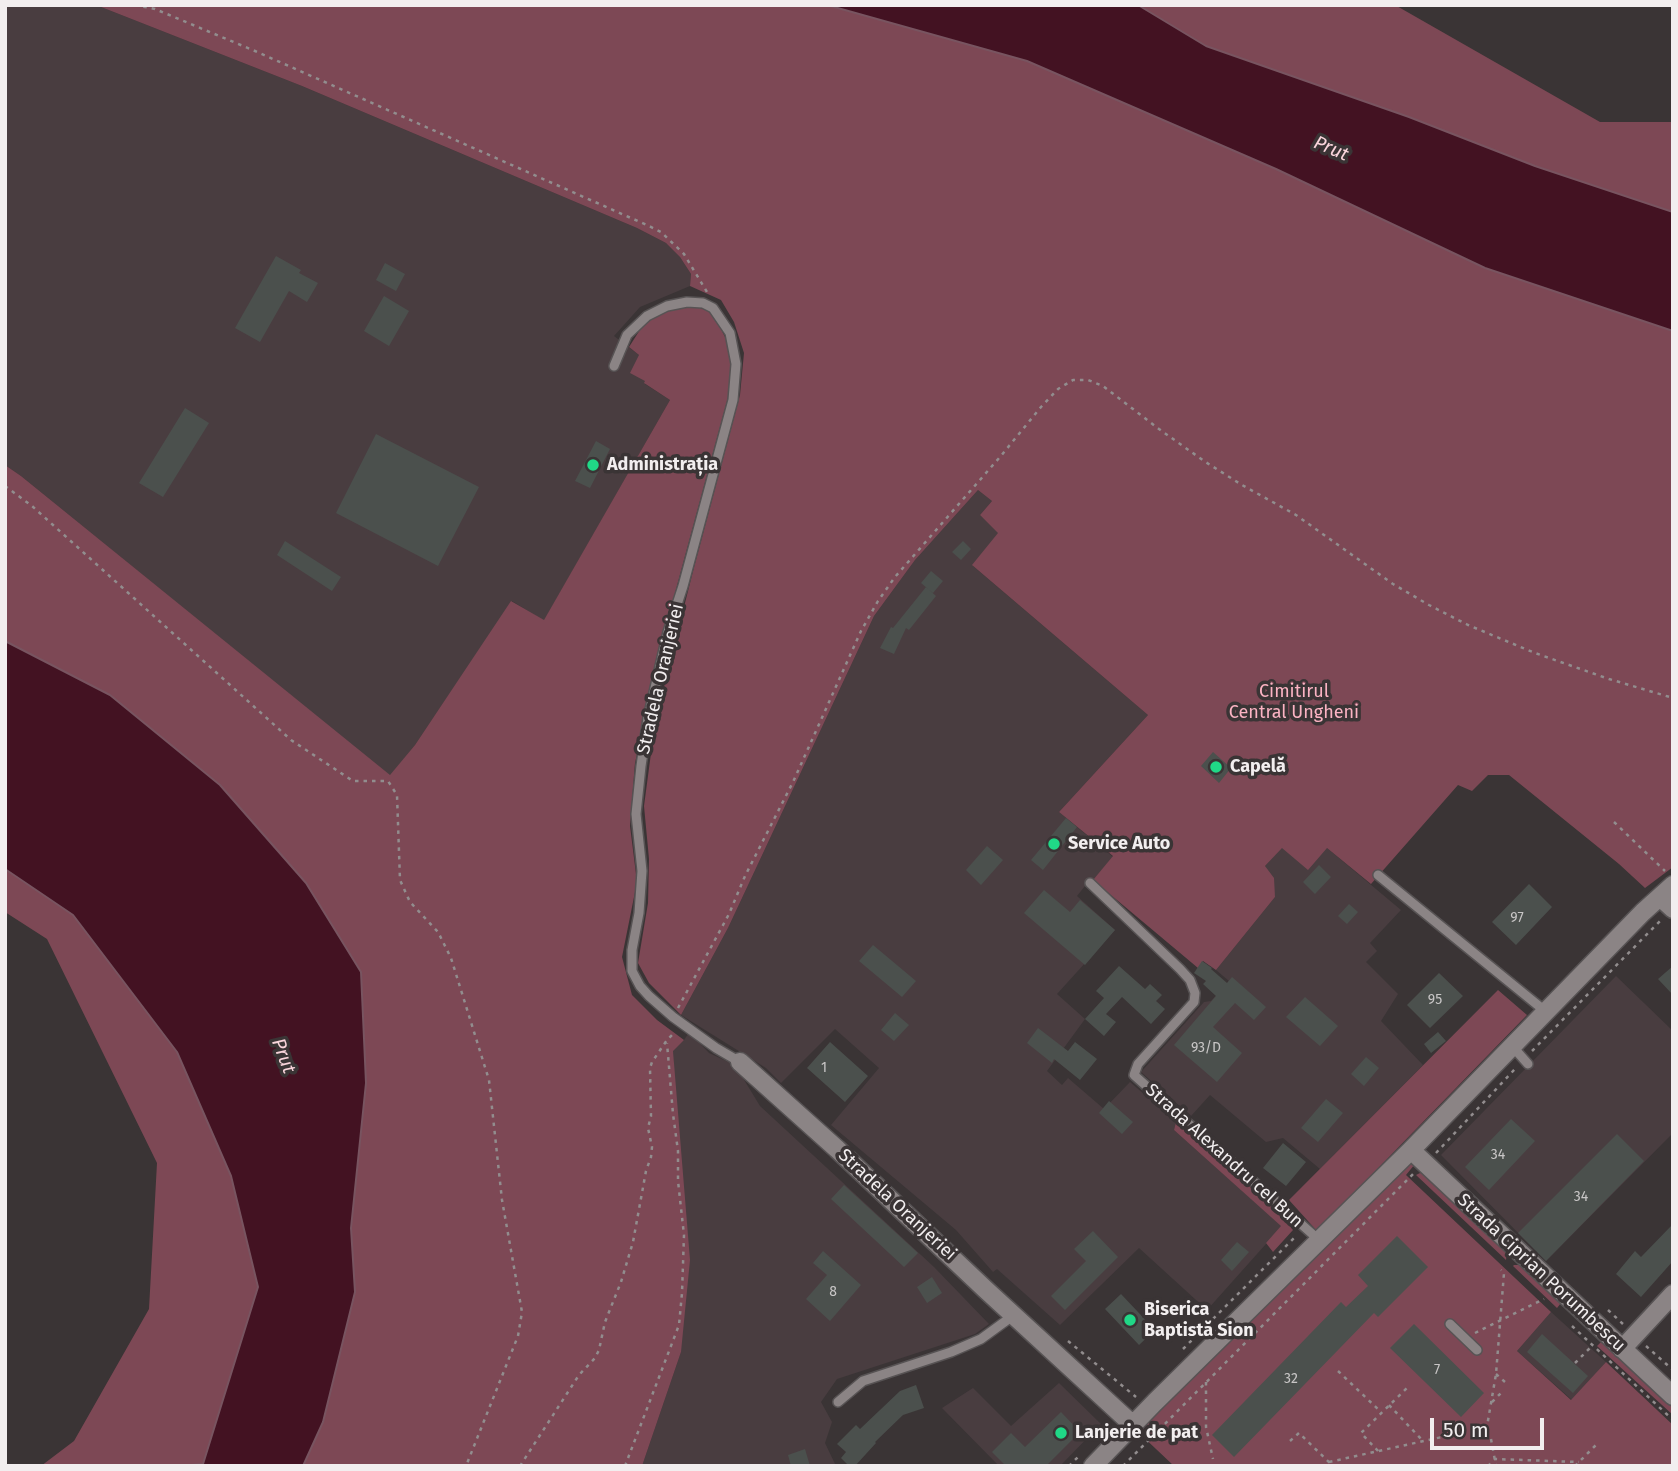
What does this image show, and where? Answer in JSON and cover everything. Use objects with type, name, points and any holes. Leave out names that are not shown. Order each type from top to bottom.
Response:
[{"type":"street","name":"Strada Alexandru cel Bun","points":[[1093,1466],[1411,1150],[1522,1057],[1545,1011],[1643,912],[1669,900]]},
{"type":"street","name":"Stradela Oranjeriei","points":[[740,1062],[1133,1425]]},
{"type":"street","name":"Strada Ciprian Porumbescu","points":[[1411,1150],[1673,1396]]},
{"type":"street","points":[[1622,1349],[1673,1294]]},
{"type":"lane","points":[[614,366],[627,335],[648,316],[667,306],[687,302],[704,303],[713,308]]},
{"type":"lane","name":"Stradela Oranjeriei","points":[[713,308],[730,333],[736,364],[733,400],[648,718],[636,814],[642,871],[632,971],[640,986],[658,1005],[716,1048],[740,1062]]},
{"type":"lane","points":[[1378,876],[1545,1011]]},
{"type":"lane","name":"Strada Alexandru cel Bun","points":[[1090,883],[1180,969],[1190,980],[1195,993],[1194,1002],[1138,1064],[1133,1074],[1319,1241]]},
{"type":"lane","points":[[838,1402],[863,1381],[951,1352],[981,1339],[1014,1315]]},
{"type":"lane","points":[[1450,1325],[1477,1350]]},
{"type":"path","points":[[135,5],[155,9],[255,51],[661,232],[684,254],[708,293],[713,308]]},
{"type":"path","points":[[673,1017],[729,914],[745,876],[793,782],[861,631],[878,601],[895,577],[1041,407],[1058,389],[1073,380],[1088,380],[1104,386],[1204,461],[1296,515],[1402,590],[1436,609],[1535,653],[1673,698]]},
{"type":"path","points":[[5,486],[32,506],[291,740],[353,781],[388,782],[397,795],[400,880],[410,902],[438,932],[451,958],[489,1080],[502,1200],[522,1311],[518,1336],[466,1466]]},
{"type":"path","points":[[1614,822],[1673,878]]},
{"type":"path","points":[[1123,1466],[1424,1164],[1669,900]]},
{"type":"path","points":[[520,1466],[579,1375],[599,1350],[633,1242],[651,1157],[648,1128],[651,1116],[650,1068],[667,1040],[683,1024]]},
{"type":"path","points":[[625,1466],[679,1325],[684,1235],[667,1040]]},
{"type":"path","points":[[1485,1438],[1496,1374],[1504,1273],[1501,1270]]},
{"type":"path","points":[[1464,1338],[1544,1298]]},
{"type":"path","points":[[1065,1339],[1136,1397]]},
{"type":"path","points":[[1575,1363],[1592,1345]]},
{"type":"path","points":[[1338,1371],[1381,1413]]},
{"type":"path","points":[[1496,1374],[1505,1382]]},
{"type":"path","points":[[1206,1382],[1206,1427],[1213,1459]]},
{"type":"path","points":[[1378,1451],[1361,1433],[1410,1385]]},
{"type":"path","points":[[1492,1402],[1502,1392]]},
{"type":"path","points":[[1389,1405],[1423,1441]]},
{"type":"path","points":[[1290,1441],[1299,1433],[1333,1466]]},
{"type":"path","points":[[1329,1462],[1460,1433]]},
{"type":"path","points":[[1491,1439],[1496,1466]]},
{"type":"path","points":[[1575,1466],[1597,1444]]},
{"type":"path","points":[[1488,1466],[1495,1459],[1578,1462]]},
{"type":"shaded area","points":[[5,5],[96,5],[302,86],[637,228],[666,243],[680,257],[691,274],[690,286],[640,307],[614,336],[639,355],[645,384],[670,400],[544,621],[512,601],[415,745],[390,776],[5,465]]},
{"type":"shaded area","points":[[978,490],[992,501],[980,515],[999,533],[973,566],[1148,715],[1059,812],[1113,857],[1077,896],[1115,930],[1057,994],[1085,1019],[1047,1071],[1062,1085],[1068,1078],[1104,1109],[1130,1082],[1176,1122],[1174,1130],[1282,1226],[1207,1310],[1139,1248],[1060,1325],[997,1269],[993,1272],[956,1230],[831,1125],[879,1068],[835,1029],[781,1083],[766,1068],[681,1015],[728,928],[874,616],[915,560]]},
{"type":"shaded area","points":[[1282,847],[1327,848],[1401,910],[1370,943],[1377,951],[1366,962],[1398,994],[1381,1021],[1423,1065],[1320,1169],[1283,1138],[1266,1142],[1210,1095],[1191,1116],[1141,1072],[1204,1002],[1211,1001],[1229,981],[1216,970],[1275,897],[1265,866]]},
{"type":"shaded area","points":[[1616,976],[1673,1031],[1673,1133],[1546,1261],[1441,1155]]},
{"type":"shaded area","points":[[688,1034],[709,1053],[735,1065],[760,1106],[934,1267],[989,1324],[975,1334],[837,1379],[821,1402],[832,1422],[825,1443],[836,1466],[642,1466],[681,1352],[673,1050]]},
{"type":"shaded area","points":[[1551,1312],[1606,1362],[1572,1400],[1517,1351]]},
{"type":"shaded area","points":[[1059,1383],[1101,1424],[1060,1466],[999,1466],[942,1408],[973,1388],[1011,1426]]},
{"type":"green space","name":"Cimitirul Central Ungheni","points":[[96,5],[826,5],[1027,61],[1276,169],[1485,268],[1673,331],[1673,867],[1645,888],[1509,775],[1488,775],[1472,791],[1458,785],[1371,884],[1327,848],[1308,870],[1282,848],[1265,866],[1274,878],[1275,897],[1216,970],[1203,961],[1198,968],[1093,880],[1113,856],[1059,812],[1148,715],[972,565],[998,533],[980,515],[992,501],[978,490],[915,560],[874,616],[728,928],[681,1015],[649,983],[638,963],[648,903],[649,859],[644,806],[655,723],[740,395],[744,353],[734,322],[721,300],[690,286],[691,274],[680,257],[666,243],[637,228],[302,86]]},
{"type":"green space","points":[[1138,5],[1395,5],[1600,122],[1673,122],[1673,212],[1535,166],[1409,117],[1206,46]]},
{"type":"green space","points":[[680,306],[709,311],[721,329],[731,360],[730,390],[668,619],[635,763],[630,826],[637,882],[622,957],[632,995],[657,1020],[684,1040],[673,1051],[690,1260],[681,1352],[642,1466],[303,1466],[323,1422],[355,1292],[351,1228],[366,1083],[110,695],[5,641],[5,465],[390,775],[415,745],[511,601],[544,620],[670,400],[630,373],[639,355],[629,347],[643,325],[661,313]]},
{"type":"green space","points":[[5,869],[73,915],[177,1052],[231,1176],[258,1287],[203,1465],[41,1466],[74,1441],[149,1309],[157,1163],[47,939],[5,912]]},
{"type":"green space","points":[[1498,990],[1527,1015],[1317,1231],[1289,1200]]},
{"type":"green space","points":[[1176,1122],[1291,1223],[1293,1230],[1273,1252],[1266,1243],[1281,1226],[1174,1130]]},
{"type":"green space","points":[[1408,1158],[1415,1164],[1406,1175],[1551,1312],[1517,1351],[1571,1400],[1606,1362],[1673,1425],[1673,1466],[1174,1466],[1138,1432]]},
{"type":"green space","points":[[1425,1174],[1507,1252],[1506,1260],[1416,1175]]},
{"type":"green space","points":[[1520,1265],[1561,1303],[1557,1308],[1513,1266]]},
{"type":"green space","points":[[1602,1341],[1673,1406],[1673,1415],[1597,1346]]},
{"type":"water","name":"Prut","points":[[827,5],[1138,5],[1206,46],[1409,117],[1535,166],[1673,212],[1673,331],[1485,268],[1276,169],[1027,61]]},
{"type":"water","name":"Prut","points":[[5,641],[110,695],[220,785],[306,883],[361,972],[366,1083],[351,1228],[355,1292],[323,1422],[303,1466],[179,1466],[203,1464],[258,1287],[231,1176],[177,1052],[73,915],[5,869]]},
{"type":"building","points":[[276,256],[318,283],[307,302],[289,291],[260,342],[235,328]]},
{"type":"building","points":[[385,263],[405,274],[396,291],[376,280]]},
{"type":"building","points":[[384,296],[409,311],[389,346],[364,331]]},
{"type":"building","points":[[185,408],[209,423],[163,497],[139,483]]},
{"type":"building","points":[[376,434],[479,487],[438,566],[336,513]]},
{"type":"building","name":"Administrația","points":[[596,441],[610,449],[590,488],[575,481]]},
{"type":"building","points":[[285,541],[341,577],[332,591],[277,555]]},
{"type":"building","points":[[963,541],[971,549],[961,560],[952,552]]},
{"type":"building","points":[[931,571],[943,581],[933,593],[921,583]]},
{"type":"building","points":[[926,587],[936,596],[909,630],[906,628],[894,654],[880,648],[891,627],[893,628]]},
{"type":"building","name":"Capelă","points":[[1213,752],[1231,768],[1219,783],[1201,766]]},
{"type":"building","points":[[1066,818],[1077,827],[1043,870],[1031,860]]},
{"type":"building","points":[[987,846],[1003,860],[981,885],[966,870]]},
{"type":"building","points":[[1319,865],[1331,877],[1315,894],[1303,882]]},
{"type":"building","points":[[1529,884],[1552,907],[1516,945],[1492,922]]},
{"type":"building","points":[[1044,890],[1070,912],[1080,900],[1115,930],[1085,965],[1024,913]]},
{"type":"building","points":[[1349,904],[1358,912],[1347,924],[1338,916]]},
{"type":"building","points":[[873,945],[916,981],[902,997],[859,961]]},
{"type":"building","points":[[1202,961],[1227,983],[1232,977],[1266,1007],[1254,1020],[1235,1003],[1213,1027],[1242,1053],[1217,1082],[1174,1045],[1216,996],[1203,984],[1206,981],[1194,973]]},
{"type":"building","points":[[1119,966],[1145,989],[1150,984],[1162,995],[1156,1001],[1165,1009],[1151,1024],[1122,997],[1106,1014],[1116,1022],[1104,1036],[1085,1019],[1104,998],[1096,991]]},
{"type":"building","points":[[1673,966],[1673,995],[1658,979]]},
{"type":"building","points":[[1439,973],[1463,996],[1430,1028],[1407,1005]]},
{"type":"building","points":[[1305,997],[1338,1026],[1320,1046],[1286,1017]]},
{"type":"building","points":[[895,1013],[909,1025],[894,1041],[881,1030]]},
{"type":"building","points":[[1038,1028],[1068,1051],[1075,1042],[1097,1059],[1080,1080],[1054,1059],[1052,1063],[1027,1043]]},
{"type":"building","points":[[1438,1032],[1446,1041],[1431,1053],[1424,1044]]},
{"type":"building","points":[[830,1042],[868,1076],[845,1102],[807,1068]]},
{"type":"building","points":[[1366,1057],[1379,1068],[1364,1086],[1351,1074]]},
{"type":"building","points":[[1326,1099],[1343,1113],[1318,1142],[1301,1128]]},
{"type":"building","points":[[1109,1101],[1133,1122],[1122,1134],[1099,1113]]},
{"type":"building","points":[[1511,1119],[1535,1141],[1489,1190],[1465,1167]]},
{"type":"building","points":[[1617,1134],[1644,1161],[1546,1261],[1518,1233]]},
{"type":"building","points":[[1283,1143],[1306,1162],[1286,1186],[1263,1168]]},
{"type":"building","points":[[844,1185],[918,1253],[904,1267],[831,1199]]},
{"type":"building","points":[[1673,1224],[1673,1261],[1641,1297],[1616,1274],[1635,1251],[1641,1257]]},
{"type":"building","points":[[1093,1231],[1118,1257],[1065,1310],[1051,1296],[1086,1261],[1074,1249]]},
{"type":"building","points":[[1397,1236],[1428,1267],[1378,1317],[1374,1313],[1234,1457],[1212,1435],[1341,1302],[1346,1307],[1368,1286],[1358,1275]]},
{"type":"building","points":[[1237,1242],[1249,1252],[1232,1271],[1221,1260]]},
{"type":"building","points":[[823,1251],[861,1285],[830,1321],[806,1299],[827,1275],[813,1263]]},
{"type":"building","points":[[932,1277],[942,1293],[927,1303],[917,1287]]},
{"type":"building","name":"Biserica Baptistă Sion","points":[[1121,1294],[1155,1330],[1139,1345],[1105,1309]]},
{"type":"building","points":[[1414,1324],[1484,1393],[1461,1417],[1390,1348]]},
{"type":"building","points":[[1542,1334],[1588,1376],[1573,1393],[1527,1352]]},
{"type":"building","points":[[916,1385],[924,1408],[903,1415],[855,1466],[849,1466],[841,1458],[846,1452],[837,1444],[856,1425],[860,1429],[900,1391]]},
{"type":"building","points":[[1061,1412],[1080,1432],[1046,1466],[1006,1466],[992,1452],[1011,1433],[1025,1447]]},
{"type":"building","points":[[805,1449],[810,1466],[791,1466],[788,1455]]},
{"type":"place","name":"Administrația","points":[[593,465]]},
{"type":"place","name":"Capelă","points":[[1216,767]]},
{"type":"place","name":"Service Auto","points":[[1054,844]]},
{"type":"place","name":"Biserica Baptistă Sion","points":[[1130,1320]]},
{"type":"place","name":"Lanjerie de pat","points":[[1061,1433]]}]
